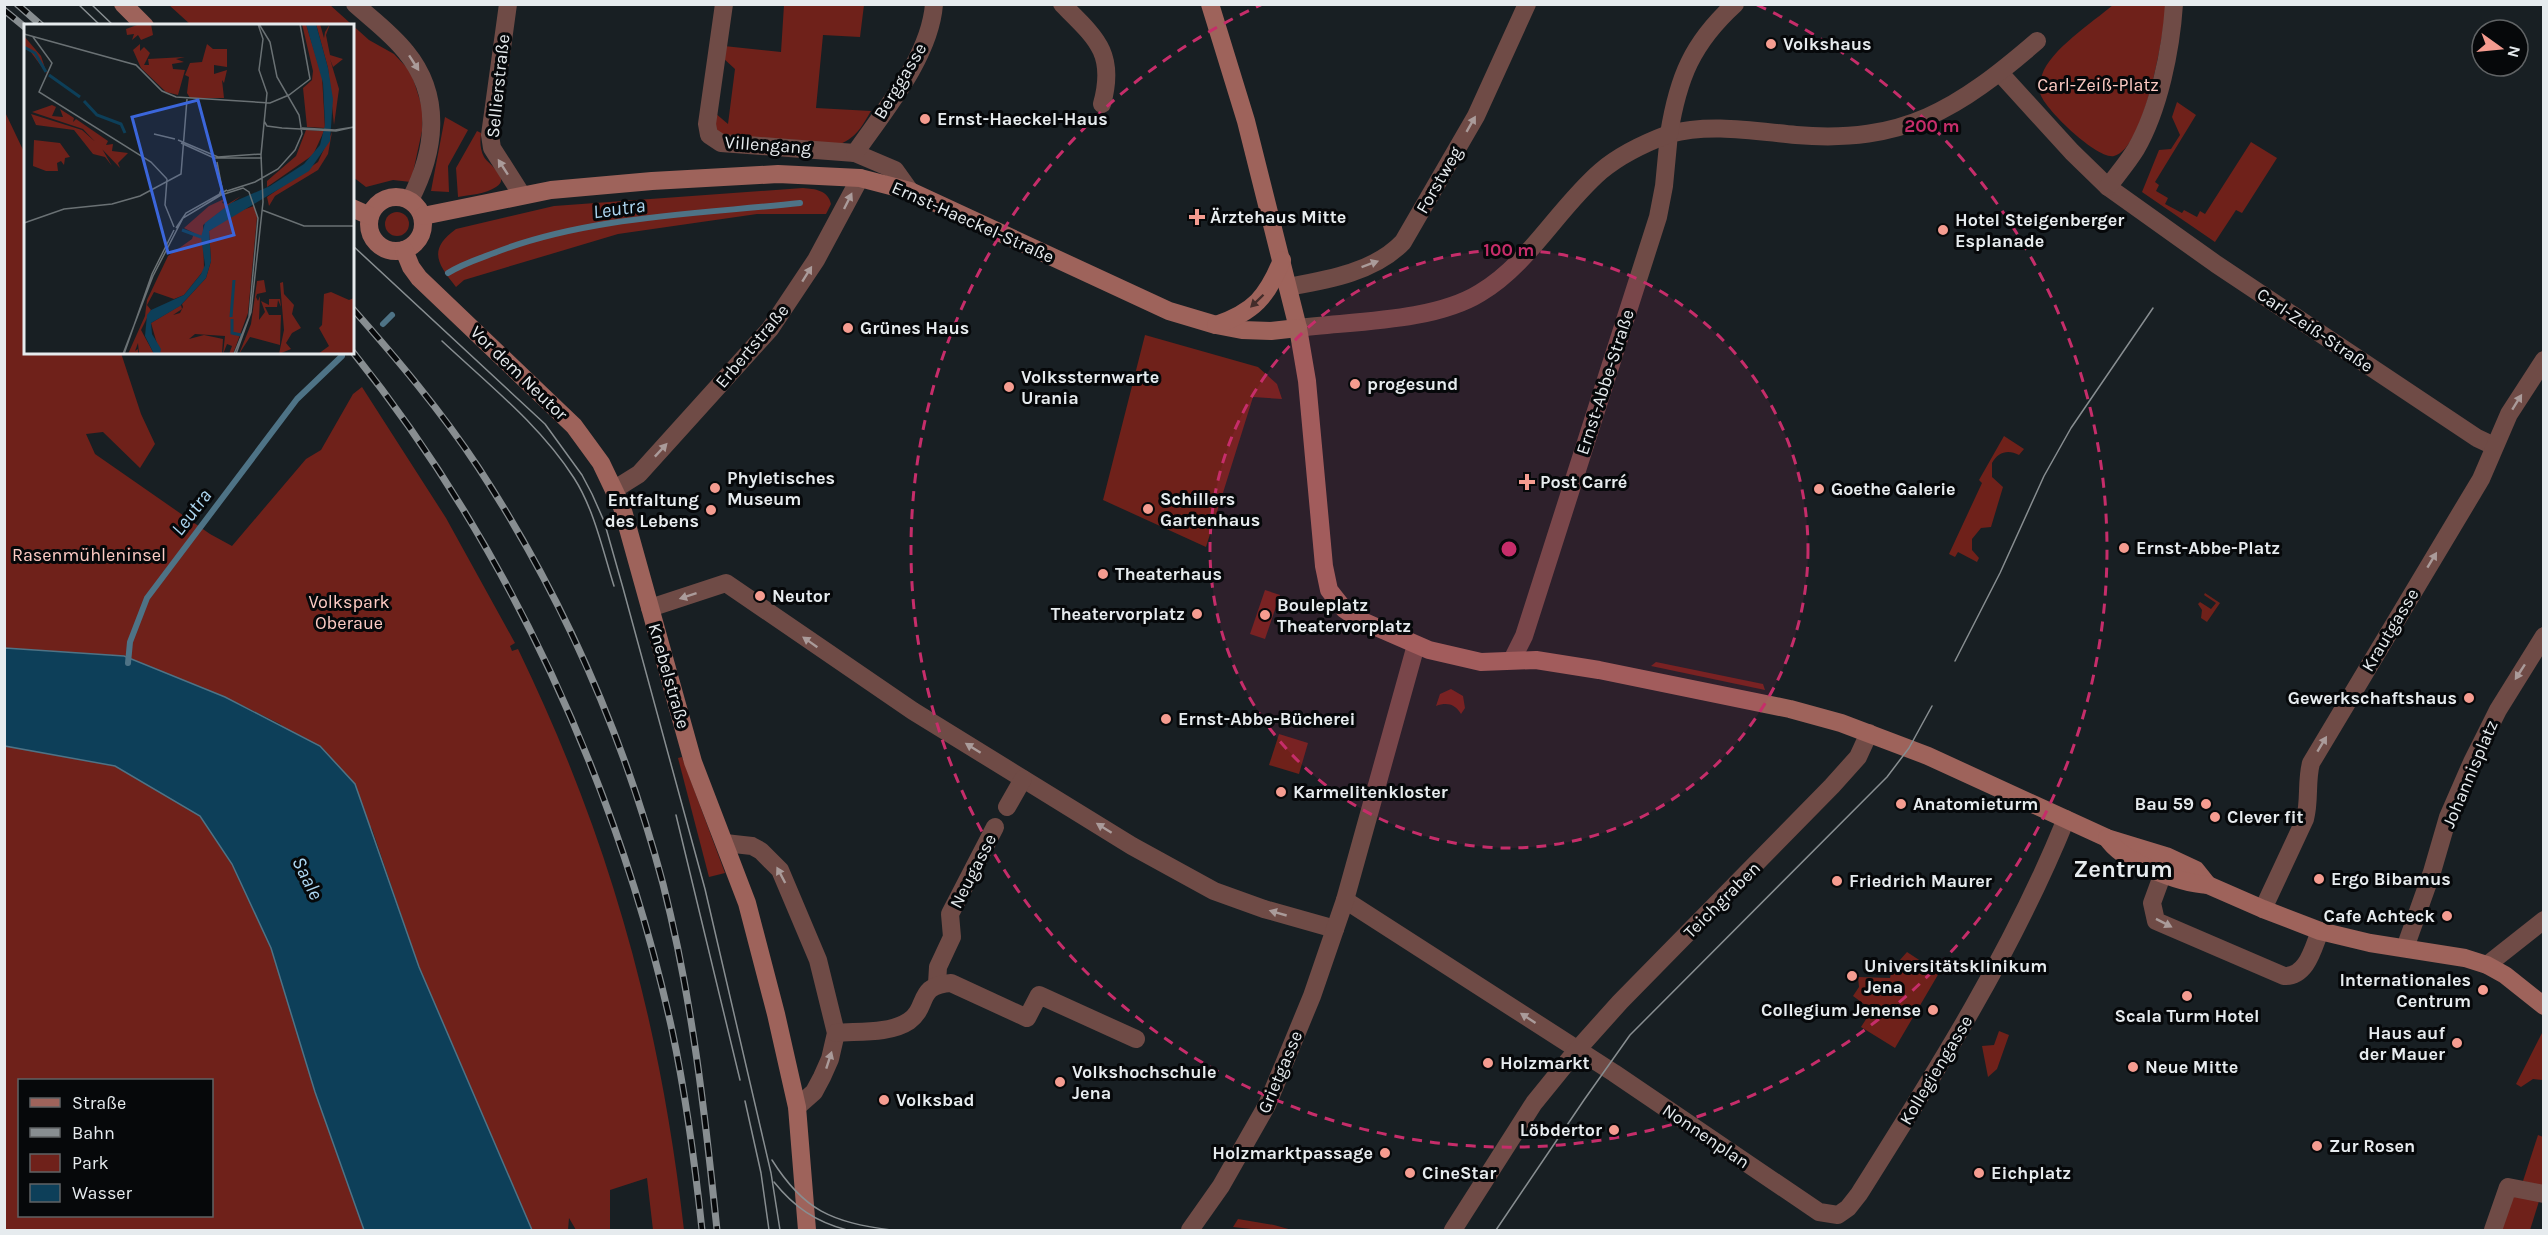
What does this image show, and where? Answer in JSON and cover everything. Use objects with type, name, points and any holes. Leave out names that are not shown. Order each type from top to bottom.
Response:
[{"type":"main road","points":[[123,4],[143,24]]},
{"type":"main road","points":[[1210,4],[1246,121],[1298,328],[1307,381],[1324,566],[1329,590],[1335,601],[1353,616],[1416,645],[1449,656],[1470,660],[1536,660],[1570,665],[1806,713],[1869,733],[1928,756],[2107,838],[2157,852],[2196,870],[2208,885]]},
{"type":"main road","name":"Ernst-Haeckel-Straße","points":[[423,216],[551,190],[652,181],[778,174],[860,178],[910,191],[1169,311],[1216,325],[1264,331],[1298,328]]},
{"type":"main road","points":[[403,197],[410,200],[423,216],[423,229],[420,237],[416,243],[405,250],[392,251],[380,246],[369,229],[370,216],[377,205],[388,198],[403,197]]},
{"type":"main road","points":[[354,209],[370,216]]},
{"type":"main road","name":"Vor dem Neutor","points":[[405,250],[411,267],[419,278],[574,426],[594,453],[615,489],[622,507]]},
{"type":"main road","points":[[1216,325],[1240,315],[1256,304],[1269,288],[1282,260]]},
{"type":"main road","name":"Knebelstraße","points":[[622,507],[693,762],[747,903],[776,1014],[797,1107],[807,1230]]},
{"type":"main road","points":[[2107,838],[2120,853],[2163,873],[2208,885],[2320,931],[2465,958],[2487,965],[2505,975],[2544,1006]]},
{"type":"street","points":[[355,4],[407,52],[430,95],[432,111],[423,174],[410,200]]},
{"type":"street","name":"Sellierstraße","points":[[508,4],[490,135],[492,148],[522,195]]},
{"type":"street","name":"Villengang","points":[[724,4],[707,124],[709,135],[721,142],[855,153],[895,170],[910,191]]},
{"type":"street","name":"Berggasse","points":[[855,153],[896,93],[924,45],[930,29],[934,4]]},
{"type":"street","points":[[1062,4],[1099,43],[1107,76],[1102,104]]},
{"type":"street","name":"Forstweg","points":[[1288,287],[1322,280],[1377,262],[1390,255],[1403,242],[1476,116],[1527,4]]},
{"type":"street","name":"Ernst-Abbe-Straße","points":[[1512,660],[1524,636],[1658,217],[1677,90],[1692,56],[1710,29],[1735,4]]},
{"type":"street","points":[[2000,73],[2072,152],[2108,187],[2136,148],[2152,111],[2170,44],[2174,4]]},
{"type":"street","points":[[1298,328],[1419,315],[1469,299],[1506,273],[1602,170],[1630,152],[1669,134],[1702,128],[1809,136],[1857,135],[1912,124],[1947,109],[2000,73],[2037,41]]},
{"type":"street","name":"Erbertstraße","points":[[615,489],[639,474],[770,329],[816,261],[860,178]]},
{"type":"street","name":"Carl-Zeiß-Straße","points":[[2108,187],[2138,210],[2477,438],[2494,446]]},
{"type":"street","name":"Krautgasse","points":[[2263,909],[2305,819],[2309,804],[2308,775],[2311,763],[2481,479],[2509,414],[2544,360]]},
{"type":"street","points":[[650,608],[726,583],[902,704],[1132,846],[1214,891],[1264,909],[1335,929]]},
{"type":"street","name":"Johannisplatz","points":[[2405,948],[2456,797],[2498,710],[2544,636]]},
{"type":"street","name":"Grietgasse","points":[[1190,1230],[1226,1178],[1268,1105],[1312,996],[1345,900],[1416,645]]},
{"type":"street","name":"Teichgraben","points":[[1453,1230],[1546,1086],[1620,1002],[1832,786],[1858,757],[1869,733]]},
{"type":"street","points":[[1007,807],[1023,779]]},
{"type":"street","name":"Kollegiengasse","points":[[1838,1215],[1848,1208],[1859,1194],[1924,1092],[1992,975],[2016,930],[2066,819]]},
{"type":"street","name":"Neugasse","points":[[938,984],[938,967],[952,938],[950,915],[996,826]]},
{"type":"street","points":[[725,843],[752,846],[761,851],[780,870],[818,960],[836,1033],[830,1059],[822,1077],[814,1092],[797,1107]]},
{"type":"street","points":[[2163,873],[2152,903],[2156,921],[2284,976],[2300,972],[2320,931]]},
{"type":"street","name":"Nonnenplan","points":[[1345,900],[1572,1056],[1819,1212],[1838,1215]]},
{"type":"street","points":[[2487,965],[2544,920]]},
{"type":"street","points":[[836,1033],[897,1027],[910,1020],[928,991],[938,984],[951,983],[1027,1018],[1039,995],[1136,1039]]},
{"type":"street","points":[[2493,1230],[2508,1186],[2544,1194]]},
{"type":"green space","points":[[169,5],[330,5],[351,24],[190,24]]},
{"type":"green space","points":[[784,5],[864,5],[860,37],[823,35],[816,108],[871,111],[855,134],[840,144],[721,137],[713,127],[715,113],[728,124],[735,69],[723,58],[724,46],[781,52]]},
{"type":"green space","name":"Carl-Zeiß-Platz","points":[[2113,5],[2166,5],[2157,63],[2144,113],[2125,149],[2114,156],[2096,150],[2072,132],[2051,110],[2040,93],[2042,75],[2054,56],[2073,37]]},
{"type":"green space","points":[[354,27],[369,40],[394,54],[411,72],[423,110],[422,131],[411,182],[393,180],[366,187],[354,178]]},
{"type":"green space","points":[[2177,102],[2196,115],[2155,182],[2159,185],[2156,191],[2168,198],[2165,204],[2182,213],[2184,210],[2197,217],[2200,211],[2205,214],[2251,142],[2277,158],[2242,213],[2236,210],[2215,242],[2142,192],[2159,150],[2171,149],[2180,135],[2172,117]]},
{"type":"green space","name":"Volkspark Oberaue","points":[[4,110],[24,152],[24,354],[121,354],[141,414],[155,444],[140,468],[103,432],[86,434],[95,454],[210,534],[232,546],[306,459],[321,450],[353,394],[362,387],[446,518],[515,643],[510,646],[512,651],[518,649],[551,720],[605,861],[645,1004],[661,1077],[684,1230],[653,1230],[647,1178],[610,1190],[610,1230],[576,1230],[569,1218],[568,1230],[532,1230],[419,967],[372,829],[280,724],[225,697],[124,656],[5,648]]},
{"type":"green space","points":[[445,117],[468,130],[448,166],[449,192],[431,191]]},
{"type":"green space","points":[[477,131],[481,133],[484,157],[498,172],[501,180],[496,187],[487,191],[458,197],[456,168]]},
{"type":"green space","points":[[803,188],[816,190],[827,196],[831,204],[826,214],[757,214],[618,234],[464,280],[456,287],[444,271],[438,257],[441,244],[456,229],[554,206]]},
{"type":"green space","points":[[397,212],[402,213],[408,219],[408,229],[402,235],[397,236],[392,235],[386,229],[385,224],[386,219],[392,213]]},
{"type":"green space","points":[[1145,335],[1258,367],[1277,384],[1282,399],[1253,397],[1206,547],[1103,500]]},
{"type":"green space","points":[[2004,436],[2024,449],[2019,455],[2011,452],[2000,454],[1992,463],[1992,477],[2003,487],[1991,527],[1981,528],[1972,539],[1972,550],[1979,558],[1977,562],[1958,552],[1955,557],[1949,554],[1982,483],[1979,480]]},
{"type":"green space","name":"Bouleplatz Theatervorplatz","points":[[1265,590],[1280,595],[1265,639],[1250,634]]},
{"type":"green space","points":[[2205,593],[2220,603],[2207,622],[2201,618],[2202,610],[2198,604],[2200,602],[2211,609],[2216,603],[2204,595]]},
{"type":"green space","points":[[1656,662],[1763,684],[1765,690],[1651,666]]},
{"type":"green space","points":[[1451,689],[1463,696],[1465,708],[1461,714],[1450,705],[1436,706],[1440,694]]},
{"type":"green space","points":[[1279,734],[1308,743],[1299,774],[1269,765]]},
{"type":"green space","points":[[5,746],[115,766],[200,816],[232,864],[271,948],[315,1092],[364,1230],[5,1230]]},
{"type":"green space","points":[[682,757],[725,873],[709,877],[678,758]]},
{"type":"green space","points":[[1907,952],[1939,973],[1895,1048],[1861,1027],[1872,1010],[1853,996],[1859,987],[1858,977],[1890,978],[1892,969]]},
{"type":"green space","points":[[1999,1031],[2009,1035],[1997,1069],[1988,1077],[1982,1046],[1994,1045]]},
{"type":"green space","points":[[2543,1031],[2543,1080],[2533,1079],[2521,1087],[2516,1084]]},
{"type":"green space","points":[[2538,1135],[2543,1137],[2543,1186],[2523,1181]]},
{"type":"green space","points":[[2519,1193],[2540,1198],[2530,1230],[2496,1230],[2504,1203]]},
{"type":"green space","points":[[1238,1219],[1274,1225],[1292,1230],[1233,1227]]},
{"type":"water","name":"Saale","points":[[5,648],[124,656],[225,697],[320,746],[355,784],[419,967],[532,1230],[364,1230],[315,1092],[271,948],[232,864],[200,816],[115,766],[5,746]]},
{"type":"waterway","name":"Leutra","points":[[448,273],[464,264],[494,253],[568,231],[645,218],[800,203]]},
{"type":"waterway","name":"Leutra","points":[[383,324],[392,315]]},
{"type":"waterway","name":"Leutra","points":[[128,663],[130,642],[147,598],[297,399],[342,356]]},
{"type":"tram line","points":[[78,4],[99,24]]},
{"type":"tram line","points":[[91,4],[112,24]]},
{"type":"tram line","points":[[354,247],[545,424],[582,475],[604,521],[705,889],[771,1173],[780,1230]]},
{"type":"tram line","points":[[1955,661],[2000,573],[2044,476],[2071,428],[2153,308]]},
{"type":"tram line","points":[[442,341],[546,440],[574,478],[587,503],[614,586]]},
{"type":"tram line","points":[[1496,1230],[1630,1035],[1887,777],[1909,748],[1932,706]]},
{"type":"tram line","points":[[676,815],[740,1080]]},
{"type":"tram line","points":[[745,1101],[761,1173],[769,1230]]},
{"type":"tram line","points":[[772,1160],[796,1191],[821,1211],[852,1223],[891,1230]]},
{"type":"tram line","points":[[774,1182],[789,1199],[806,1212],[825,1223],[847,1230]]},
{"type":"railway","points":[[17,4],[40,24]]},
{"type":"railway","points":[[4,10],[24,26]]},
{"type":"railway","points":[[354,310],[434,406],[478,467],[537,565],[563,616],[609,721],[647,829],[663,884],[682,969],[708,1143],[717,1230]]},
{"type":"railway","points":[[354,354],[408,426],[460,505],[508,587],[551,672],[589,760],[622,849],[649,939],[672,1030],[690,1130],[702,1230]]},
{"type":"place","name":"Volkshaus","points":[[1771,44]]},
{"type":"place","name":"Ernst-Haeckel-Haus","points":[[925,119]]},
{"type":"place","name":"Ärztehaus Mitte","points":[[1197,217]]},
{"type":"place","name":"Hotel Steigenberger Esplanade","points":[[1943,230]]},
{"type":"place","name":"Grünes Haus","points":[[848,328]]},
{"type":"place","name":"progesund","points":[[1355,384]]},
{"type":"place","name":"Volkssternwarte Urania","points":[[1009,387]]},
{"type":"place","name":"Post Carré","points":[[1527,482]]},
{"type":"place","name":"Phyletisches Museum","points":[[715,488]]},
{"type":"place","name":"Goethe Galerie","points":[[1819,489]]},
{"type":"place","name":"Schillers Gartenhaus","points":[[1148,509]]},
{"type":"place","name":"Entfaltung des Lebens","points":[[711,510]]},
{"type":"place","name":"Ernst-Abbe-Platz","points":[[2124,548]]},
{"type":"place","name":"Theaterhaus","points":[[1103,574]]},
{"type":"place","name":"Neutor","points":[[760,596]]},
{"type":"place","name":"Theatervorplatz","points":[[1197,614]]},
{"type":"place","name":"Bouleplatz Theatervorplatz","points":[[1265,615]]},
{"type":"place","name":"Gewerkschaftshaus","points":[[2469,698]]},
{"type":"place","name":"Ernst-Abbe-Bücherei","points":[[1166,719]]},
{"type":"place","name":"Karmelitenkloster","points":[[1281,792]]},
{"type":"place","name":"Anatomieturm","points":[[1901,804]]},
{"type":"place","name":"Bau 59","points":[[2206,804]]},
{"type":"place","name":"Clever fit","points":[[2215,817]]},
{"type":"place","name":"Ergo Bibamus","points":[[2319,879]]},
{"type":"place","name":"Friedrich Maurer","points":[[1837,881]]},
{"type":"place","name":"Cafe Achteck","points":[[2447,916]]},
{"type":"place","name":"Universitätsklinikum Jena","points":[[1852,976]]},
{"type":"place","name":"Internationales Centrum","points":[[2483,990]]},
{"type":"place","name":"Scala Turm Hotel","points":[[2187,996]]},
{"type":"place","name":"Collegium Jenense","points":[[1933,1010]]},
{"type":"place","name":"Haus auf der Mauer","points":[[2457,1043]]},
{"type":"place","name":"Holzmarkt","points":[[1488,1063]]},
{"type":"place","name":"Neue Mitte","points":[[2133,1067]]},
{"type":"place","name":"Volkshochschule Jena","points":[[1060,1082]]},
{"type":"place","name":"Volksbad","points":[[884,1100]]},
{"type":"place","name":"Löbdertor","points":[[1614,1130]]},
{"type":"place","name":"Zur Rosen","points":[[2317,1146]]},
{"type":"place","name":"Holzmarktpassage","points":[[1385,1153]]},
{"type":"place","name":"CineStar","points":[[1410,1173]]},
{"type":"place","name":"Eichplatz","points":[[1979,1173]]},
{"type":"district","name":"Zentrum","points":[[2123,869]]},
{"type":"park label","name":"Rasenmühleninsel","points":[[89,555]]}]
